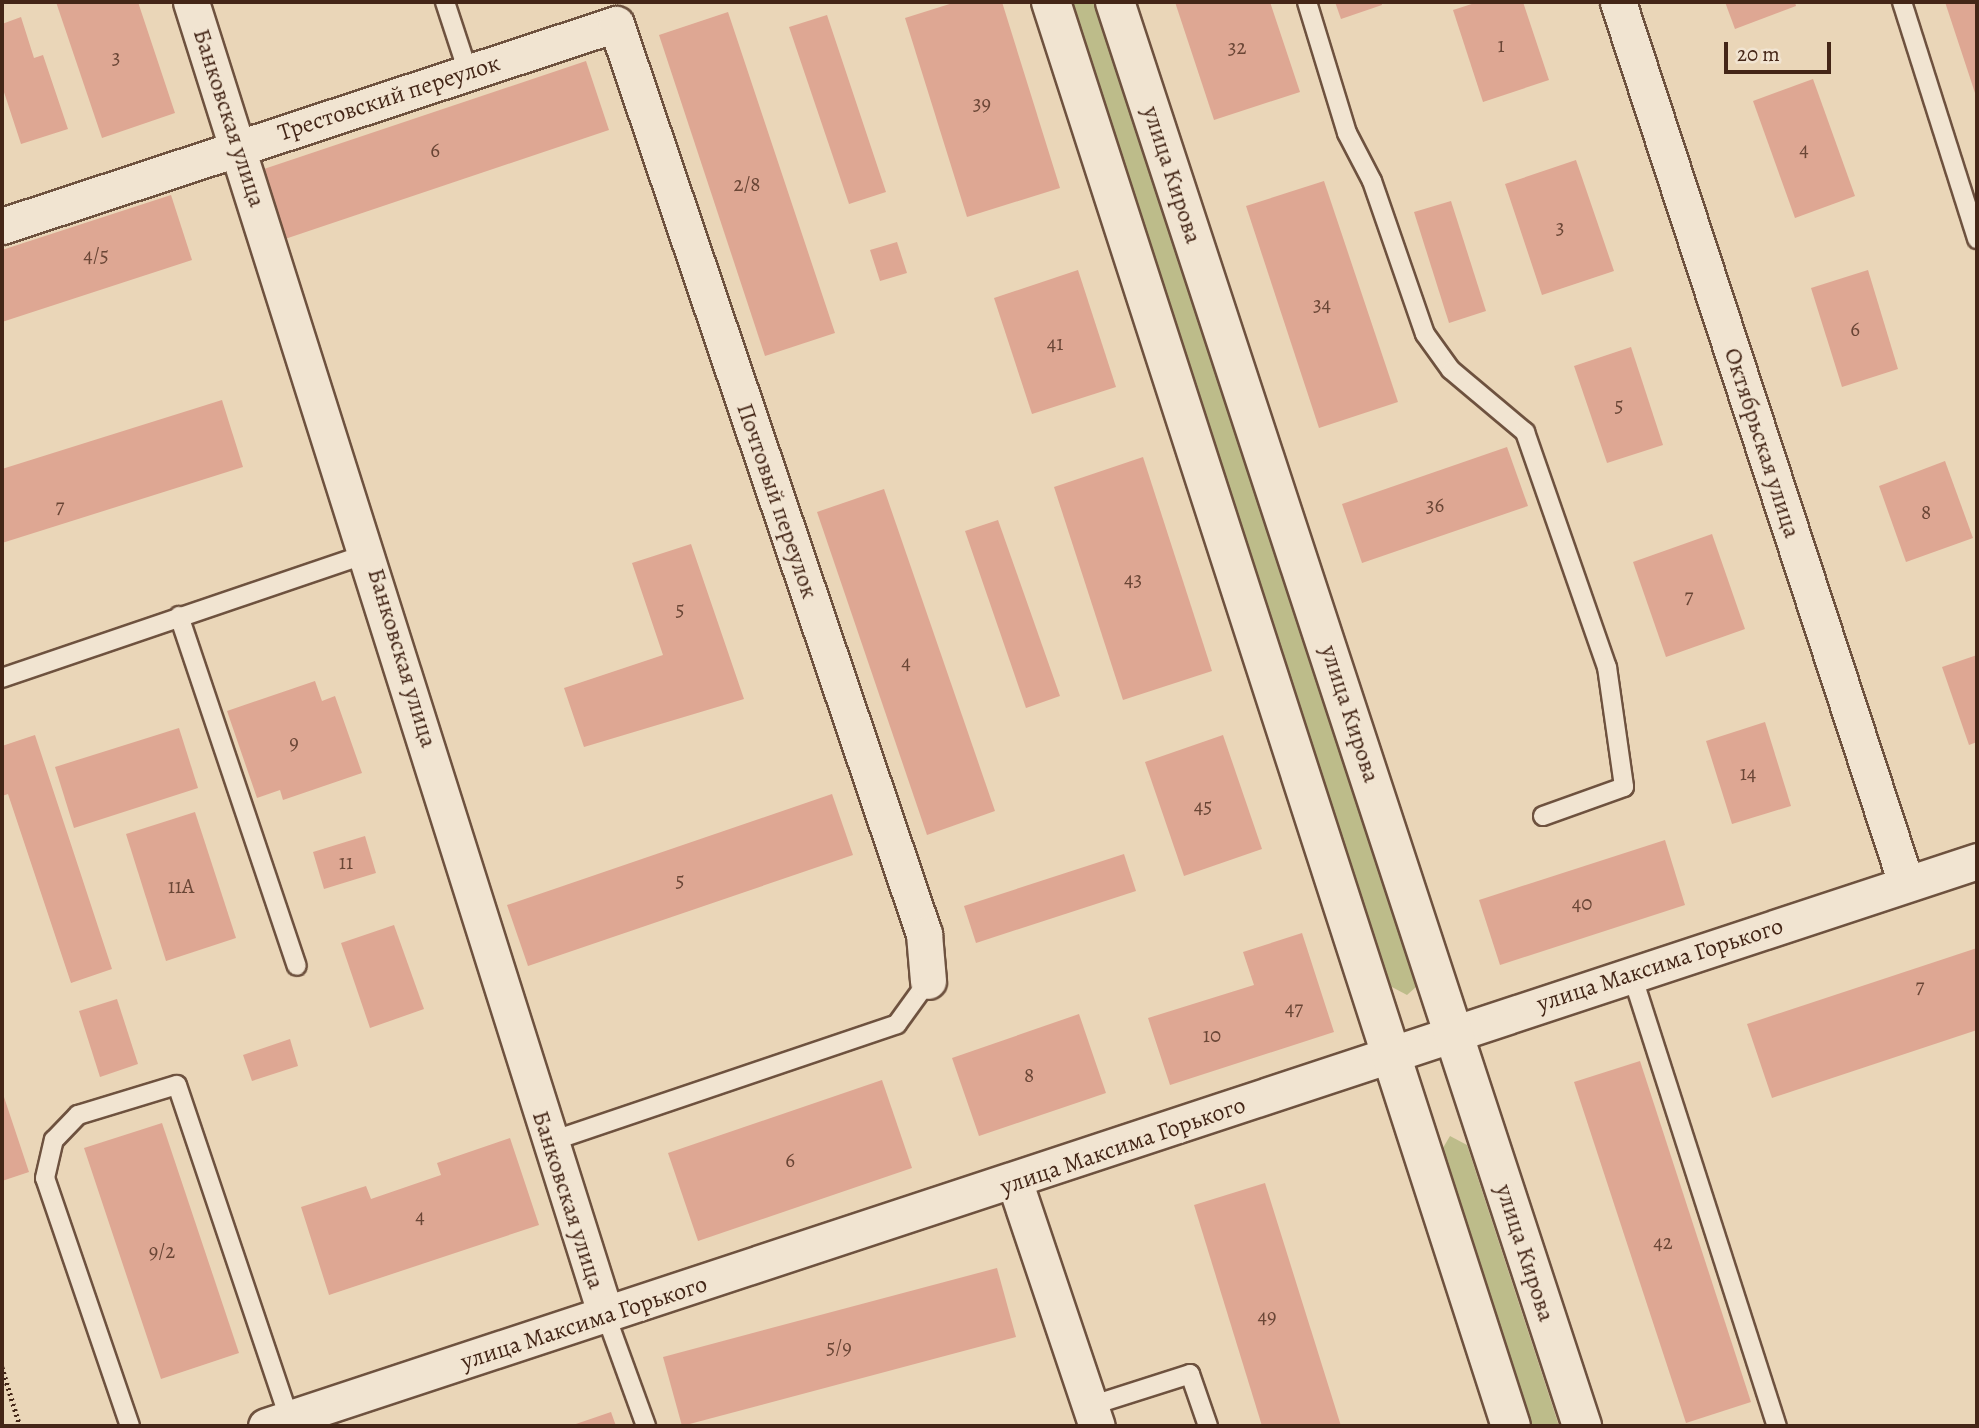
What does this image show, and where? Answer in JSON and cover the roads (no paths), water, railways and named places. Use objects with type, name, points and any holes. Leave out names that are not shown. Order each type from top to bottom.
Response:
[{"type":"main road","points":[[1051,2],[1511,1426]]},
{"type":"main road","name":"улица Кирова","points":[[1115,2],[1582,1426]]},
{"type":"street","name":"Банковская улица","points":[[191,2],[370,553],[549,1142],[606,1317]]},
{"type":"street","name":"Октябрьская улица","points":[[1618,2],[1906,883]]},
{"type":"street","name":"Трестовский переулок","points":[[2,226],[468,72],[613,13]]},
{"type":"street","name":"Почтовый переулок","points":[[613,13],[923,934],[928,981]]},
{"type":"street","name":"улица Максима Горького","points":[[278,1422],[1015,1183],[1977,860]]},
{"type":"street","points":[[1015,1183],[1093,1416]]},
{"type":"lane","points":[[445,2],[468,72]]},
{"type":"lane","points":[[1307,2],[1347,133],[1372,181],[1425,334],[1451,370],[1525,432],[1607,667],[1625,788],[1543,816]]},
{"type":"lane","points":[[1902,2],[1975,227]]},
{"type":"lane","points":[[2,678],[370,553]]},
{"type":"lane","points":[[178,616],[297,966]]},
{"type":"lane","points":[[1632,975],[1777,1426]]},
{"type":"lane","points":[[549,1142],[897,1024],[928,981]]},
{"type":"lane","points":[[130,1426],[46,1178],[54,1140],[78,1115],[177,1085],[278,1422]]},
{"type":"lane","points":[[606,1317],[646,1426]]},
{"type":"lane","points":[[1093,1416],[1190,1374],[1208,1426]]}]
